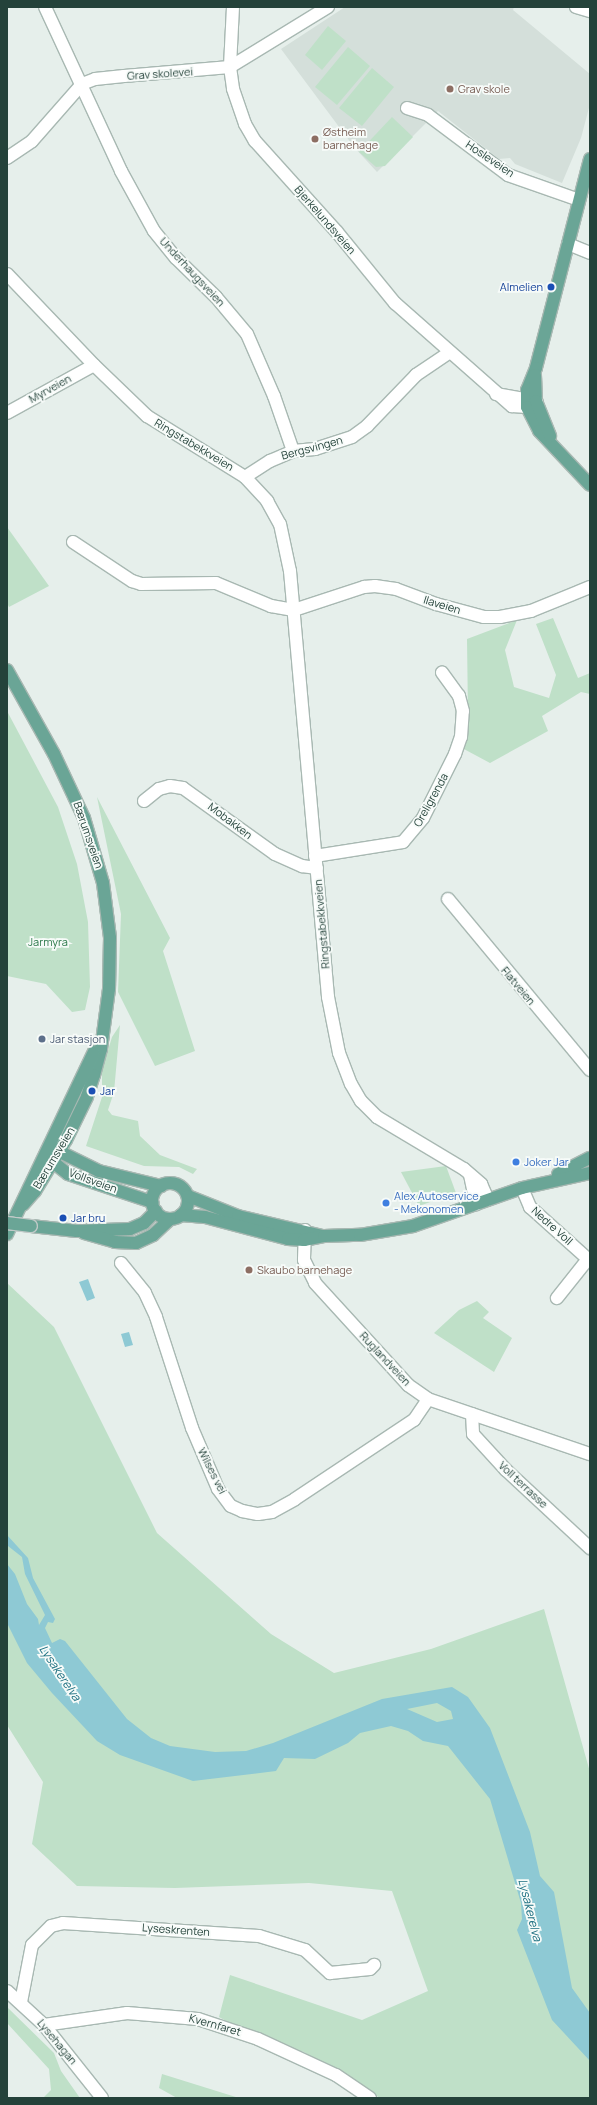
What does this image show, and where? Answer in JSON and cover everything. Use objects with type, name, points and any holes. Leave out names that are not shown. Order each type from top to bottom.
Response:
[{"type":"main road","points":[[590,159],[536,368],[527,390],[539,431],[590,485]]},
{"type":"main road","name":"Bærumsveien","points":[[7,670],[70,787],[98,858],[108,910],[110,945],[109,989],[100,1040],[101,1049],[87,1097],[60,1150],[23,1205],[7,1234]]},
{"type":"main road","name":"Bærumsveien","points":[[23,1205],[47,1146],[100,1040]]},
{"type":"main road","points":[[47,1146],[52,1162]]},
{"type":"main road","name":"Vollsveien","points":[[47,1146],[60,1150],[99,1171],[161,1186]]},
{"type":"main road","points":[[526,1188],[590,1158]]},
{"type":"main road","name":"Vollsveien","points":[[52,1162],[68,1174],[154,1207]]},
{"type":"main road","points":[[154,1207],[176,1217],[205,1217],[263,1234],[324,1236],[387,1232],[526,1188],[590,1173]]},
{"type":"main road","points":[[77,1231],[138,1227],[154,1207],[153,1196],[161,1186],[176,1184],[188,1196],[238,1216],[305,1235]]},
{"type":"main road","points":[[7,1223],[77,1231],[115,1242],[136,1243],[153,1235],[176,1217],[188,1205],[188,1196]]},
{"type":"street","name":"Underhaugsveien","points":[[45,7],[121,171],[154,231],[176,258],[216,297],[248,334],[269,383],[293,451]]},
{"type":"street","name":"Bjerkelundsveien","points":[[233,7],[230,67],[239,108],[255,141],[337,232],[395,303],[495,393],[530,402]]},
{"type":"street","name":"Grav skolevei","points":[[82,84],[110,78],[230,67],[328,7]]},
{"type":"street","points":[[576,7],[590,11]]},
{"type":"street","points":[[7,158],[32,141],[82,84]]},
{"type":"street","name":"Hosleveien","points":[[406,108],[428,115],[508,174],[579,200]]},
{"type":"street","points":[[568,244],[590,253]]},
{"type":"street","name":"Ringstabekkveien","points":[[7,274],[122,394],[163,428],[245,477],[267,501],[280,524],[287,547],[294,610],[302,726],[332,1028],[351,1084],[361,1101],[377,1117],[452,1160],[481,1184],[488,1200]]},
{"type":"street","name":"Bergsvingen","points":[[245,477],[270,460],[293,451],[316,449],[352,437],[368,426],[416,375],[449,353]]},
{"type":"street","name":"Myrveien","points":[[7,413],[94,365]]},
{"type":"street","points":[[73,542],[132,581],[141,584],[216,583],[272,606],[294,610]]},
{"type":"street","name":"Ilaveien","points":[[294,610],[364,587],[375,586],[396,590],[436,604],[484,617],[500,618],[531,611],[590,587]]},
{"type":"street","name":"Oreligrenda","points":[[316,856],[403,842],[423,818],[455,754],[461,737],[463,711],[460,701],[442,673]]},
{"type":"street","name":"Mobakken","points":[[144,801],[159,789],[170,786],[183,788],[275,854],[302,866],[316,868]]},
{"type":"street","name":"Flatveien","points":[[448,899],[504,970],[590,1070]]},
{"type":"street","points":[[470,1175],[476,1204]]},
{"type":"street","name":"Nedre Voll","points":[[526,1188],[530,1207],[588,1259],[557,1298]]},
{"type":"street","name":"Ruglandveien","points":[[305,1235],[304,1260],[316,1282],[408,1385],[428,1399],[590,1454]]},
{"type":"street","name":"Wilses vei","points":[[121,1263],[144,1293],[156,1316],[192,1428],[218,1490],[231,1506],[242,1511],[258,1514],[272,1512],[295,1499],[414,1420],[428,1399]]},
{"type":"street","name":"Voll terrasse","points":[[472,1414],[473,1434],[506,1470],[590,1548]]},
{"type":"street","name":"Lyseskrenten","points":[[21,2002],[32,1945],[51,1926],[63,1923],[259,1936],[305,1950],[330,1973],[370,1969],[374,1965]]},
{"type":"street","name":"Lysehagan","points":[[7,1991],[21,2002],[44,2025],[102,2098]]},
{"type":"street","name":"Kvernfaret","points":[[44,2025],[127,2013],[198,2019],[258,2039],[336,2076],[370,2098]]},
{"type":"shaded area","name":"Grav skole","points":[[345,7],[514,7],[513,10],[590,74],[590,104],[581,138],[562,183],[515,164],[510,158],[499,159],[438,111],[377,172],[354,147],[281,49]]},
{"type":"green space","points":[[328,26],[346,41],[322,70],[305,55]]},
{"type":"green space","points":[[348,47],[370,66],[337,105],[315,87]]},
{"type":"green space","points":[[372,68],[394,87],[362,126],[339,108]]},
{"type":"green space","points":[[392,117],[413,137],[385,166],[376,167],[359,152]]},
{"type":"green space","points":[[7,527],[49,586],[9,607],[7,603]]},
{"type":"green space","points":[[553,618],[578,678],[590,673],[590,694],[581,692],[542,716],[548,731],[490,763],[462,748],[468,716],[467,639],[517,620],[505,650],[514,687],[549,698],[556,675],[536,624]]},
{"type":"green space","name":"Jarmyra","points":[[7,711],[58,807],[77,864],[88,922],[90,987],[85,1010],[72,1012],[46,984],[7,976]]},
{"type":"green space","points":[[97,797],[170,938],[163,951],[195,1051],[155,1066],[118,992],[121,914]]},
{"type":"green space","points":[[120,1025],[114,1092],[108,1110],[112,1115],[138,1121],[140,1136],[160,1155],[197,1169],[193,1174],[179,1167],[144,1166],[86,1146],[102,1097],[102,1070],[112,1037]]},
{"type":"green space","points":[[446,1166],[456,1193],[419,1206],[401,1172]]},
{"type":"green space","points":[[7,1283],[54,1327],[157,1533],[271,1634],[334,1673],[431,1649],[544,1609],[590,1772],[590,2098],[380,2098],[304,2052],[258,2039],[219,2017],[230,1975],[362,2020],[428,1991],[392,1891],[309,1883],[175,1888],[77,1886],[32,1844],[43,1782],[7,1725]]},
{"type":"green space","points":[[477,1301],[489,1312],[483,1318],[512,1338],[494,1372],[434,1333],[459,1310]]},
{"type":"green space","points":[[7,2007],[54,2053],[61,2071],[80,2098],[43,2098],[51,2090],[49,2069],[7,2023]]},
{"type":"green space","points":[[162,2074],[239,2098],[177,2098],[159,2088]]},
{"type":"water","points":[[88,1279],[95,1298],[87,1301],[79,1282]]},
{"type":"water","points":[[129,1332],[133,1345],[125,1347],[121,1334]]},
{"type":"water","name":"Lysakerelva","points":[[7,1535],[28,1558],[33,1578],[55,1619],[53,1623],[48,1622],[45,1628],[52,1643],[60,1639],[65,1641],[127,1719],[151,1738],[170,1746],[215,1752],[246,1751],[273,1743],[382,1699],[452,1687],[468,1697],[490,1728],[530,1832],[540,1876],[554,1892],[572,1988],[590,2013],[590,2061],[552,2020],[517,1930],[522,1919],[521,1903],[490,1799],[448,1746],[423,1741],[408,1731],[391,1726],[360,1733],[348,1743],[315,1759],[284,1758],[276,1771],[193,1781],[120,1755],[97,1741],[52,1693],[27,1663],[7,1623],[7,1564],[15,1574],[27,1604],[38,1619],[39,1625],[45,1615],[25,1574],[22,1557],[8,1546]],"holes":[[[437,1703],[451,1711],[453,1719],[437,1722],[407,1709]]]},
{"type":"place","name":"Grav skole","points":[[450,89]]},
{"type":"place","name":"Østheim barnehage","points":[[315,139]]},
{"type":"place","name":"Almelien","points":[[551,287]]},
{"type":"place","name":"Jar stasjon","points":[[42,1039]]},
{"type":"place","name":"Jar","points":[[92,1091]]},
{"type":"place","name":"Joker Jar","points":[[516,1162]]},
{"type":"place","name":"Alex Autoservice - Mekonomen","points":[[386,1203]]},
{"type":"place","name":"Jar bru","points":[[63,1218]]},
{"type":"place","name":"Skaubo barnehage","points":[[249,1270]]}]
